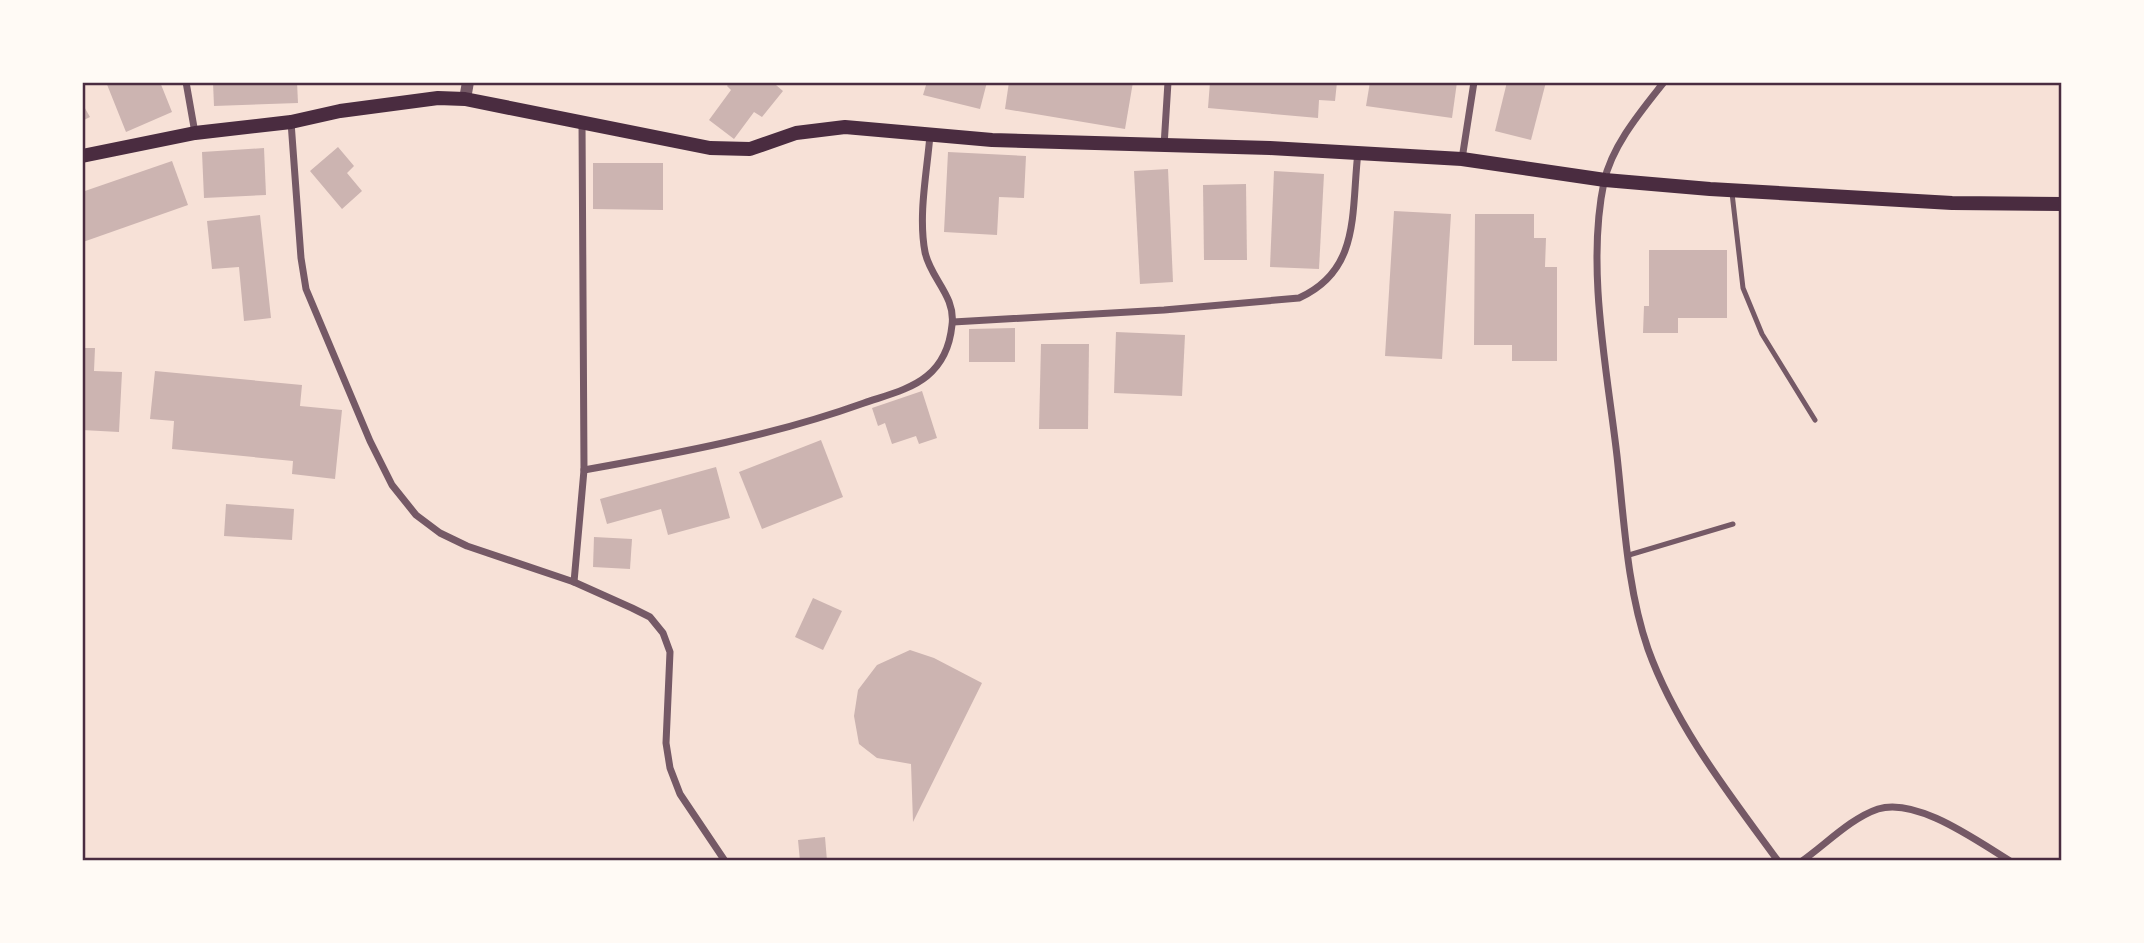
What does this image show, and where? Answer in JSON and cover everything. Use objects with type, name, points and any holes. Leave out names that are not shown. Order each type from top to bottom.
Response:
[{"type":"main road","points":[[82,156],[195,133],[291,122],[414,100],[465,99],[710,148],[733,150],[751,149],[821,128],[845,127],[992,140],[1358,152],[1462,159],[1605,180],[1732,190],[1952,203],[2062,204]]},
{"type":"street","points":[[186,82],[195,133]]},
{"type":"street","points":[[465,99],[468,82]]},
{"type":"street","points":[[1164,147],[1168,82]]},
{"type":"street","points":[[1462,159],[1474,82]]},
{"type":"street","points":[[1664,82],[1633,124],[1605,180],[1599,232],[1599,276],[1629,555],[1639,616],[1648,649],[1662,682],[1695,743],[1777,861]]},
{"type":"street","points":[[574,582],[584,470],[582,121]]},
{"type":"street","points":[[291,122],[301,258],[306,289],[392,485],[416,515],[440,533],[467,546],[574,582],[650,617],[663,633],[670,652],[666,743],[670,768],[680,793],[725,861]]},
{"type":"street","points":[[584,470],[692,451],[802,425],[905,388],[926,377],[941,361],[949,346],[953,322],[948,296],[931,269],[923,240],[930,134]]},
{"type":"street","points":[[953,322],[1164,310],[1299,298],[1319,289],[1336,273],[1346,251],[1358,152]]},
{"type":"street","points":[[1802,861],[1861,818],[1877,809],[1895,806],[1920,811],[2010,861]]},
{"type":"lane","points":[[1732,190],[1743,288],[1762,334],[1815,420]]},
{"type":"lane","points":[[1629,555],[1733,524]]},
{"type":"building","points":[[106,82],[160,82],[172,112],[126,132]]},
{"type":"building","points":[[213,82],[297,82],[298,103],[214,106]]},
{"type":"building","points":[[730,82],[778,82],[776,85],[783,91],[762,117],[754,112],[734,139],[709,120],[731,90],[727,86]]},
{"type":"building","points":[[927,82],[987,82],[980,109],[923,95]]},
{"type":"building","points":[[1009,82],[1133,82],[1125,129],[1005,109]]},
{"type":"building","points":[[1210,82],[1337,82],[1335,101],[1319,100],[1318,118],[1208,108]]},
{"type":"building","points":[[1370,82],[1457,82],[1452,118],[1366,106]]},
{"type":"building","points":[[1507,82],[1546,82],[1531,140],[1495,131]]},
{"type":"building","points":[[82,103],[90,117],[82,121]]},
{"type":"building","points":[[338,147],[354,166],[347,173],[362,191],[342,209],[310,171]]},
{"type":"building","points":[[264,148],[266,195],[204,198],[202,152]]},
{"type":"building","points":[[948,152],[1026,156],[1024,198],[999,197],[997,235],[944,232]]},
{"type":"building","points":[[172,161],[188,205],[83,242],[82,192]]},
{"type":"building","points":[[593,163],[663,163],[663,210],[593,209]]},
{"type":"building","points":[[1168,169],[1173,282],[1140,284],[1134,171]]},
{"type":"building","points":[[1274,171],[1324,174],[1319,269],[1270,267]]},
{"type":"building","points":[[1246,184],[1247,260],[1204,260],[1203,185]]},
{"type":"building","points":[[1394,211],[1451,214],[1442,359],[1385,356]]},
{"type":"building","points":[[1475,214],[1534,214],[1534,238],[1546,238],[1545,267],[1557,267],[1557,361],[1512,361],[1512,345],[1474,345]]},
{"type":"building","points":[[260,215],[271,318],[244,321],[239,267],[212,269],[207,221]]},
{"type":"building","points":[[1649,250],[1727,250],[1727,318],[1678,318],[1678,333],[1643,333],[1644,306],[1649,306]]},
{"type":"building","points":[[1015,328],[1015,362],[969,362],[969,329]]},
{"type":"building","points":[[1116,332],[1185,335],[1182,396],[1114,393]]},
{"type":"building","points":[[1041,344],[1089,344],[1088,429],[1039,429]]},
{"type":"building","points":[[82,348],[95,348],[94,371],[122,372],[119,432],[82,430]]},
{"type":"building","points":[[155,371],[302,385],[300,406],[342,410],[335,479],[292,474],[293,461],[172,449],[174,421],[150,419]]},
{"type":"building","points":[[922,391],[937,438],[919,444],[916,436],[892,444],[885,423],[878,426],[872,408]]},
{"type":"building","points":[[821,440],[843,497],[762,529],[739,472]]},
{"type":"building","points":[[716,467],[730,518],[668,535],[661,509],[607,524],[600,499]]},
{"type":"building","points":[[226,504],[294,509],[292,540],[224,536]]},
{"type":"building","points":[[594,537],[632,539],[630,569],[593,567]]},
{"type":"building","points":[[813,598],[842,611],[823,650],[795,637]]},
{"type":"building","points":[[910,650],[934,658],[982,683],[913,822],[911,764],[877,758],[859,744],[854,716],[858,690],[877,665]]},
{"type":"building","points":[[825,837],[827,861],[800,861],[798,840]]}]
